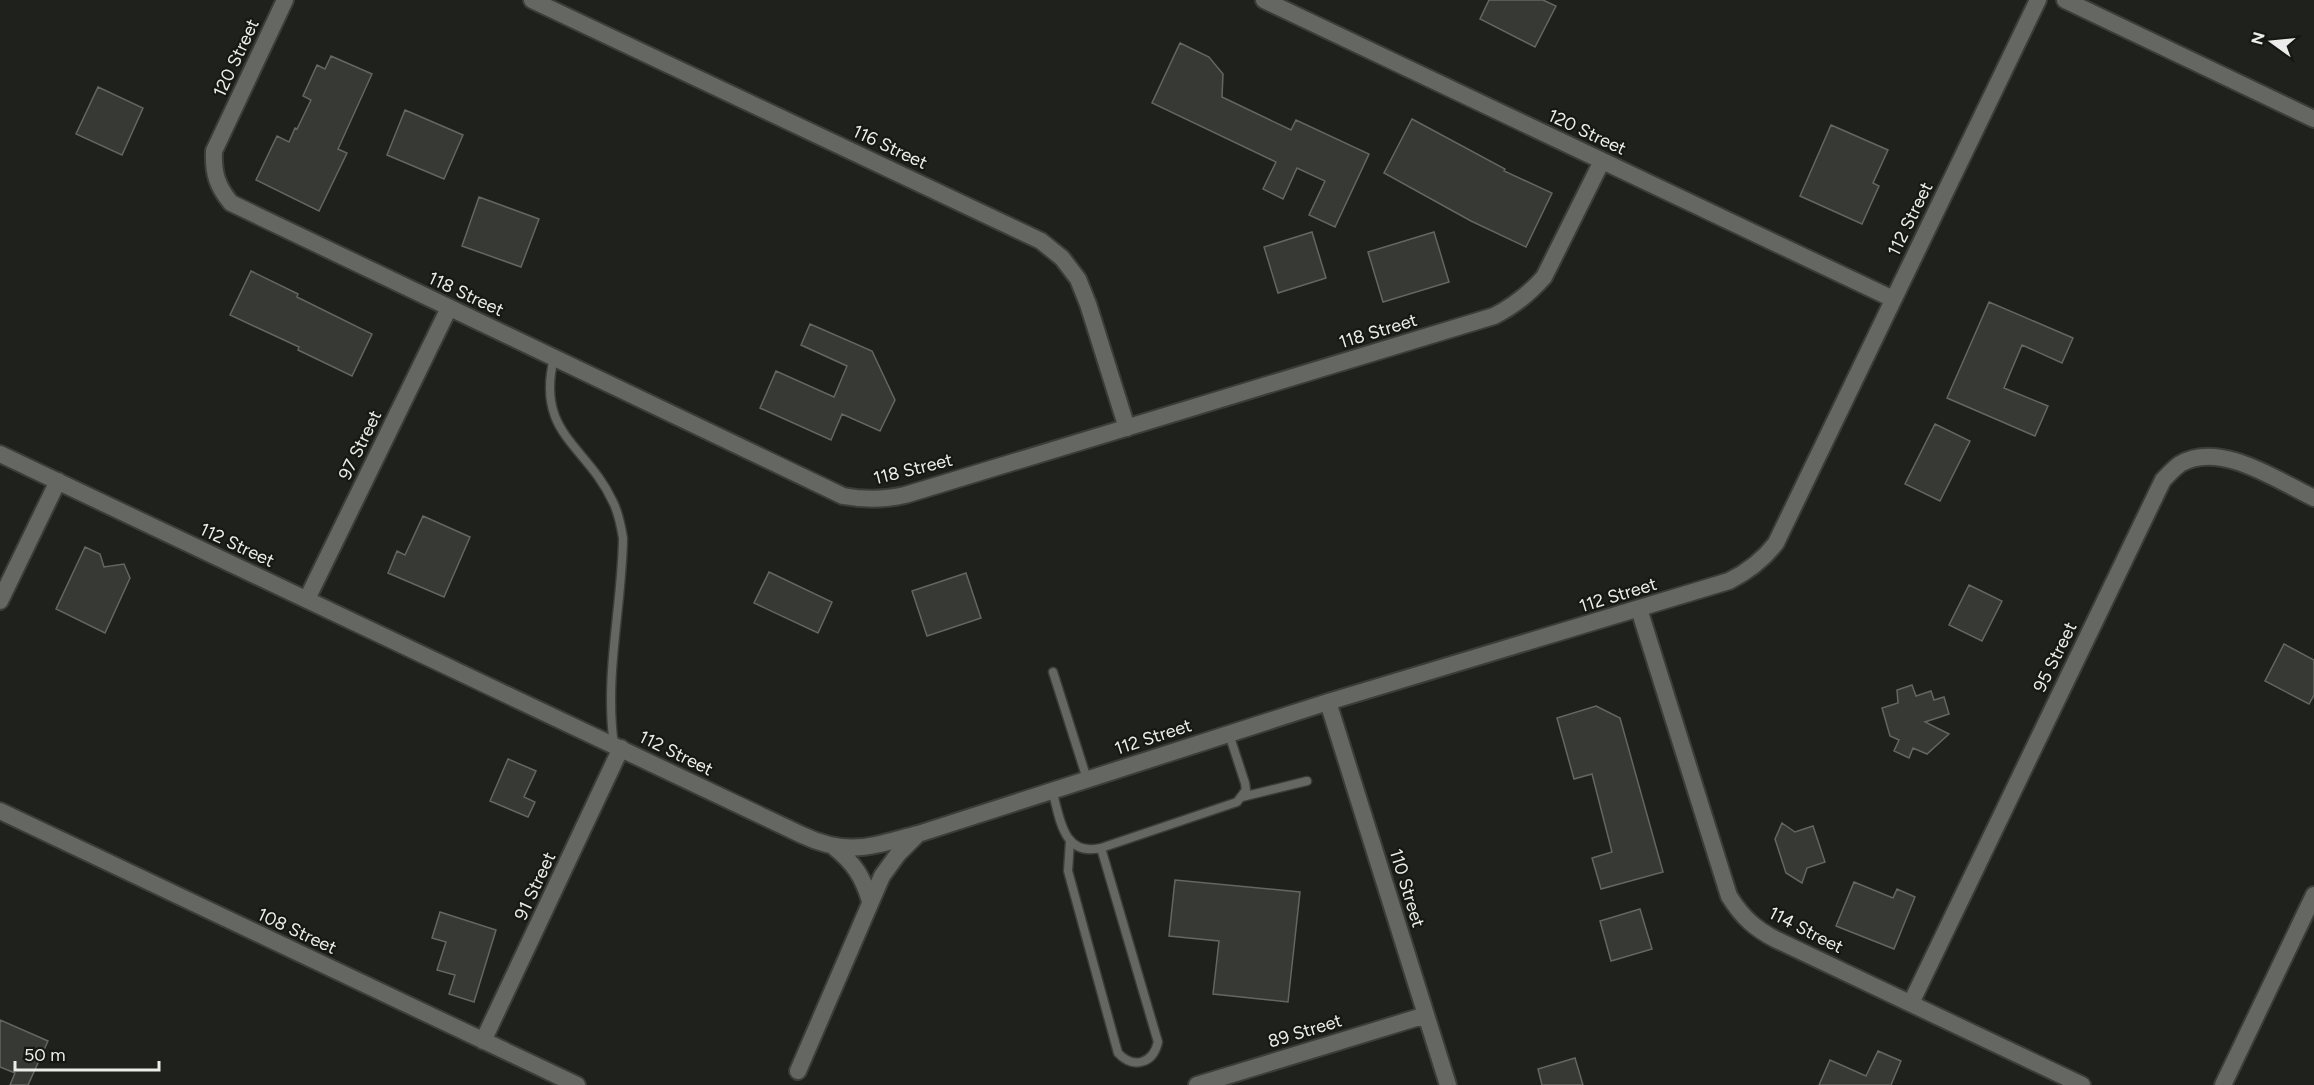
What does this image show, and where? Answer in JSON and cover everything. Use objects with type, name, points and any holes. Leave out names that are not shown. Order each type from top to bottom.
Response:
[{"type":"street","name":"120 Street","points":[[222,133],[285,0]]},
{"type":"street","name":"116 Street","points":[[532,0],[1041,241],[1062,258],[1078,279],[1127,428]]},
{"type":"street","name":"120 Street","points":[[1264,0],[1893,299]]},
{"type":"street","name":"112 Street","points":[[0,454],[802,836],[834,847],[863,848],[918,834],[1328,702],[1729,581],[1748,572],[1764,559],[1781,533],[2038,0]]},
{"type":"street","points":[[2064,0],[2314,119]]},
{"type":"street","name":"118 Street","points":[[222,133],[214,151],[213,170],[219,189],[231,203],[843,496],[864,500],[885,500],[905,495],[1494,316],[1513,306],[1530,293],[1544,277],[1602,161]]},
{"type":"street","name":"97 Street","points":[[307,599],[448,308]]},
{"type":"street","name":"95 Street","points":[[1911,1003],[2163,480],[2181,464],[2203,456],[2226,457],[2314,498]]},
{"type":"street","points":[[0,601],[58,482]]},
{"type":"street","name":"114 Street","points":[[1639,609],[1729,896],[1741,915],[1757,930],[2082,1085]]},
{"type":"street","name":"110 Street","points":[[1328,702],[1448,1085]]},
{"type":"street","name":"91 Street","points":[[483,1041],[618,747]]},
{"type":"street","name":"108 Street","points":[[0,811],[577,1085]]},
{"type":"street","points":[[798,1071],[882,876],[898,854],[918,834]]},
{"type":"street","points":[[834,847],[858,869],[866,884],[870,901]]},
{"type":"street","points":[[2223,1085],[2314,895]]},
{"type":"street","name":"89 Street","points":[[1197,1085],[1426,1014]]},
{"type":"lane","points":[[554,358],[549,376],[549,396],[554,414],[562,432],[613,500],[620,519],[623,538],[610,688],[610,717],[618,747]]},
{"type":"lane","points":[[1053,672],[1087,779]]},
{"type":"lane","points":[[1229,734],[1245,783],[1246,790],[1242,797]]},
{"type":"lane","points":[[1052,790],[1064,831],[1070,841],[1078,848],[1089,850],[1101,848],[1230,804],[1242,797],[1307,781]]},
{"type":"lane","points":[[1070,841],[1068,871],[1115,1044],[1118,1053],[1125,1060],[1142,1063],[1156,1051],[1158,1042],[1101,848]]},
{"type":"building","points":[[1489,0],[1543,0],[1556,6],[1535,47],[1480,19]]},
{"type":"building","points":[[1180,43],[1209,57],[1223,74],[1222,97],[1291,130],[1296,120],[1369,154],[1335,227],[1309,215],[1325,181],[1297,168],[1283,199],[1263,189],[1276,162],[1152,103]]},
{"type":"building","points":[[331,56],[372,74],[338,149],[347,153],[319,211],[256,180],[277,136],[289,142],[295,128],[297,129],[311,100],[303,96],[317,65],[325,69]]},
{"type":"building","points":[[98,87],[143,108],[122,155],[76,134]]},
{"type":"building","points":[[405,110],[463,135],[444,179],[387,155]]},
{"type":"building","points":[[1412,119],[1505,169],[1504,171],[1552,193],[1526,247],[1471,221],[1384,173]]},
{"type":"building","points":[[1831,125],[1888,150],[1873,183],[1879,186],[1862,224],[1800,196]]},
{"type":"building","points":[[479,197],[539,219],[521,267],[462,246]]},
{"type":"building","points":[[1312,232],[1326,278],[1278,293],[1264,247]]},
{"type":"building","points":[[1434,232],[1449,282],[1383,302],[1368,252]]},
{"type":"building","points":[[251,271],[298,294],[297,297],[372,334],[352,376],[298,350],[299,347],[230,315]]},
{"type":"building","points":[[1989,302],[2073,338],[2062,363],[2022,345],[2004,388],[2048,406],[2035,436],[1947,398]]},
{"type":"building","points":[[810,324],[872,351],[895,400],[880,431],[842,414],[831,440],[760,408],[776,371],[834,397],[847,366],[801,345]]},
{"type":"building","points":[[1935,424],[1970,441],[1940,501],[1905,484]]},
{"type":"building","points":[[423,516],[470,537],[444,597],[388,573],[397,551],[405,555]]},
{"type":"building","points":[[85,547],[100,554],[104,567],[124,564],[130,578],[105,633],[56,609]]},
{"type":"building","points":[[769,572],[832,602],[818,633],[754,603]]},
{"type":"building","points":[[966,573],[981,618],[927,636],[912,591]]},
{"type":"building","points":[[1969,585],[2002,601],[1982,641],[1949,625]]},
{"type":"building","points":[[2284,644],[2314,660],[2314,695],[2309,704],[2265,681]]},
{"type":"building","points":[[1912,685],[1916,696],[1931,691],[1934,700],[1944,697],[1949,714],[1925,722],[1949,734],[1927,754],[1913,748],[1909,758],[1894,751],[1899,740],[1890,736],[1882,708],[1898,703],[1897,690]]},
{"type":"building","points":[[1596,706],[1620,718],[1663,872],[1601,889],[1592,858],[1612,852],[1592,774],[1574,779],[1557,718]]},
{"type":"building","points":[[508,759],[536,771],[524,797],[535,802],[528,817],[490,801]]},
{"type":"building","points":[[1782,823],[1795,832],[1813,826],[1825,862],[1807,868],[1802,883],[1786,873],[1775,839]]},
{"type":"building","points":[[1175,880],[1300,892],[1288,1002],[1213,994],[1219,941],[1169,936]]},
{"type":"building","points":[[1854,882],[1893,898],[1897,889],[1915,897],[1894,949],[1836,926]]},
{"type":"building","points":[[1640,909],[1652,949],[1611,961],[1600,921]]},
{"type":"building","points":[[440,912],[496,930],[474,1002],[449,994],[455,975],[437,970],[446,942],[432,938]]},
{"type":"building","points":[[0,1020],[48,1041],[28,1085],[10,1085],[15,1073],[0,1067]]},
{"type":"building","points":[[1878,1051],[1901,1061],[1891,1085],[1819,1085],[1830,1060],[1866,1076]]},
{"type":"building","points":[[1575,1058],[1583,1085],[1542,1085],[1538,1069]]}]
